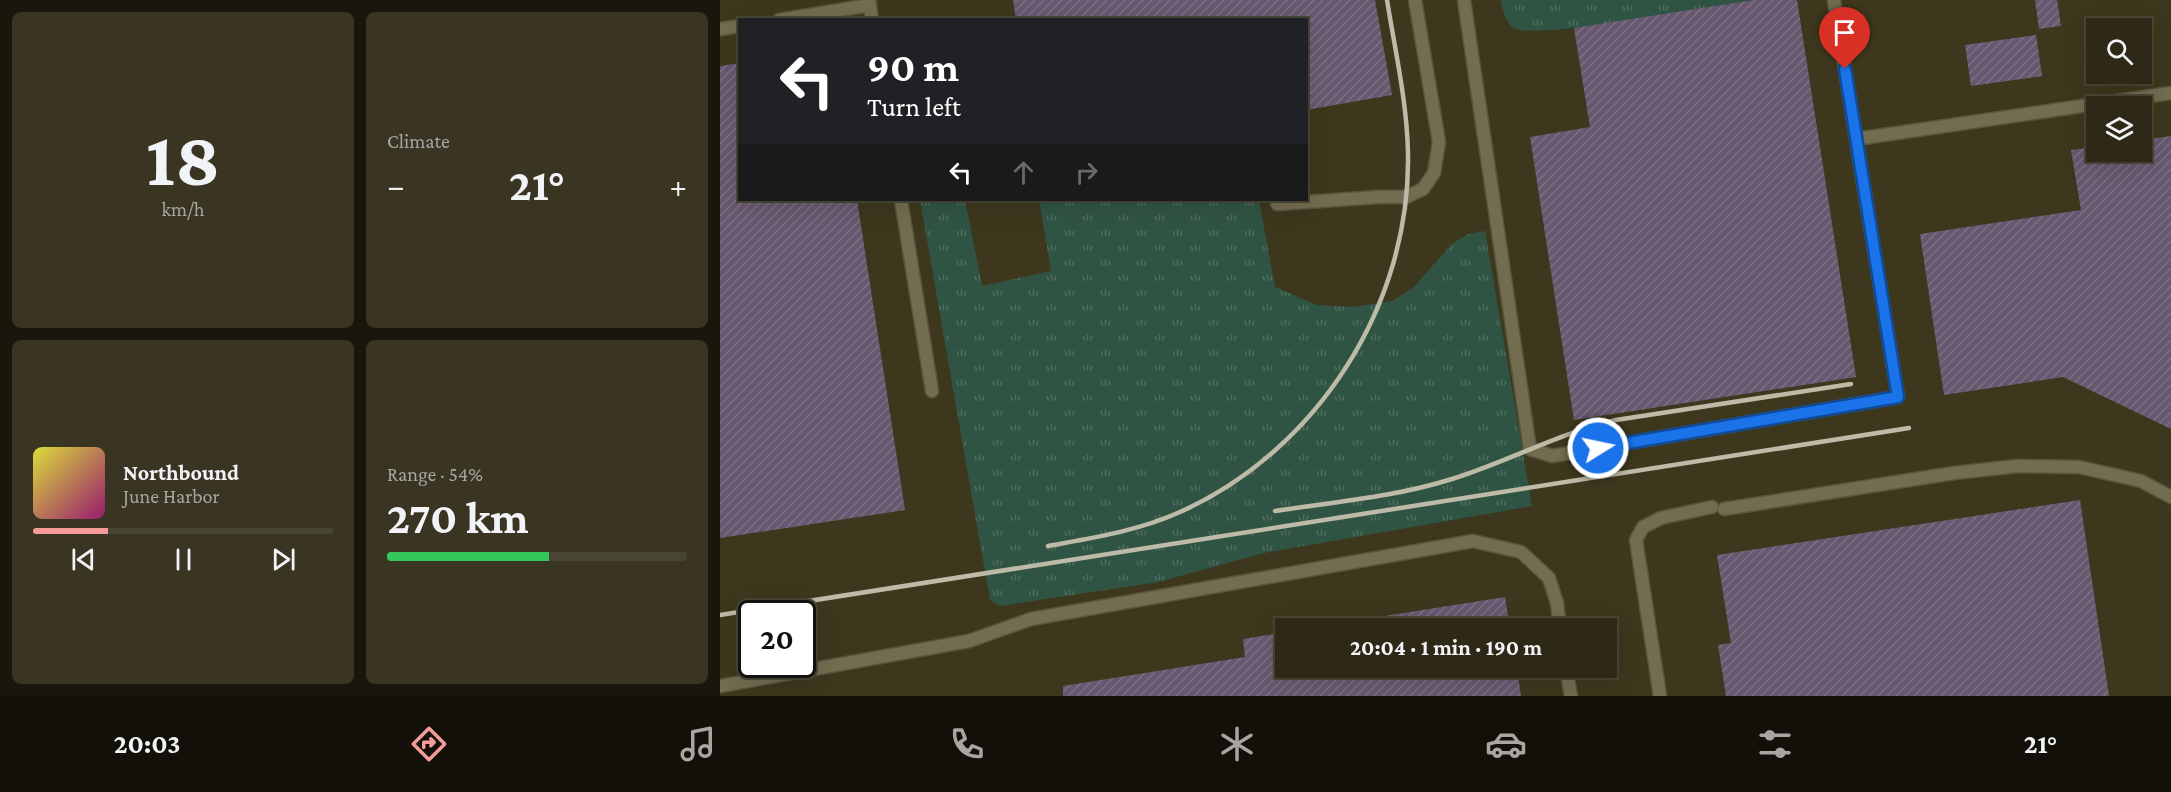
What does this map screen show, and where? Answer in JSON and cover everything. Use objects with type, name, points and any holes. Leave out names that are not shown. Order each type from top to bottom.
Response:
[{"type":"lane","points":[[1277,204],[1378,196],[1406,197],[1423,189],[1434,173],[1439,142],[1415,0]]},
{"type":"lane","points":[[1464,0],[1530,449],[1552,456],[1898,397],[1834,0]]},
{"type":"lane","points":[[789,18],[869,2],[872,18]]},
{"type":"lane","points":[[720,29],[738,26]]},
{"type":"lane","points":[[1856,139],[2171,93]]},
{"type":"lane","points":[[901,201],[932,391]]},
{"type":"lane","points":[[1660,696],[1636,540],[1643,527],[1660,518],[1954,473],[2018,466],[2079,467],[2141,481],[2171,498]]},
{"type":"lane","points":[[720,686],[969,640],[1031,619],[1473,540],[1521,552],[1549,578],[1557,603],[1559,618]]},
{"type":"lane","points":[[1567,678],[1570,696]]},
{"type":"green space","points":[[1501,0],[1754,0],[1589,26],[1528,31],[1511,26],[1505,16]]},
{"type":"green space","points":[[920,201],[965,201],[982,286],[1051,271],[1039,201],[1259,201],[1275,287],[1317,305],[1353,307],[1392,301],[1413,288],[1452,244],[1468,234],[1485,231],[1532,506],[1264,553],[1158,582],[1000,606],[990,600]]},
{"type":"building","points":[[1013,0],[1375,0],[1392,95],[1308,110],[1308,18],[1016,18]]},
{"type":"building","points":[[1754,0],[1797,0],[1856,377],[1574,420],[1530,137],[1590,127],[1574,28]]},
{"type":"building","points":[[2035,0],[2057,0],[2061,26],[2039,29]]},
{"type":"building","points":[[2036,35],[2042,76],[1971,86],[1965,45]]},
{"type":"building","points":[[738,63],[738,201],[857,201],[905,510],[720,538],[720,66]]},
{"type":"building","points":[[2171,136],[2171,429],[2063,377],[1944,395],[1920,234],[2081,210],[2071,150],[2086,148],[2086,162],[2152,162],[2152,139]]},
{"type":"building","points":[[2080,500],[2109,696],[1726,696],[1718,645],[1731,643],[1717,555]]},
{"type":"building","points":[[1505,597],[1508,618],[1372,618]]},
{"type":"building","points":[[1275,634],[1275,678],[1518,678],[1521,696],[1063,696],[1063,686],[1245,657],[1243,639]]},
{"type":"railway","points":[[1048,546],[1115,533],[1164,519],[1230,485],[1274,451],[1314,411],[1347,366],[1374,317],[1393,264],[1405,209],[1407,134],[1403,95],[1387,0]]},
{"type":"railway","points":[[1275,511],[1364,498],[1430,485],[1472,472],[1574,432],[1616,420],[1851,384]]},
{"type":"railway","points":[[720,615],[1909,428]]},
{"type":"route","points":[[1598,448],[1898,397],[1845,69]]}]
